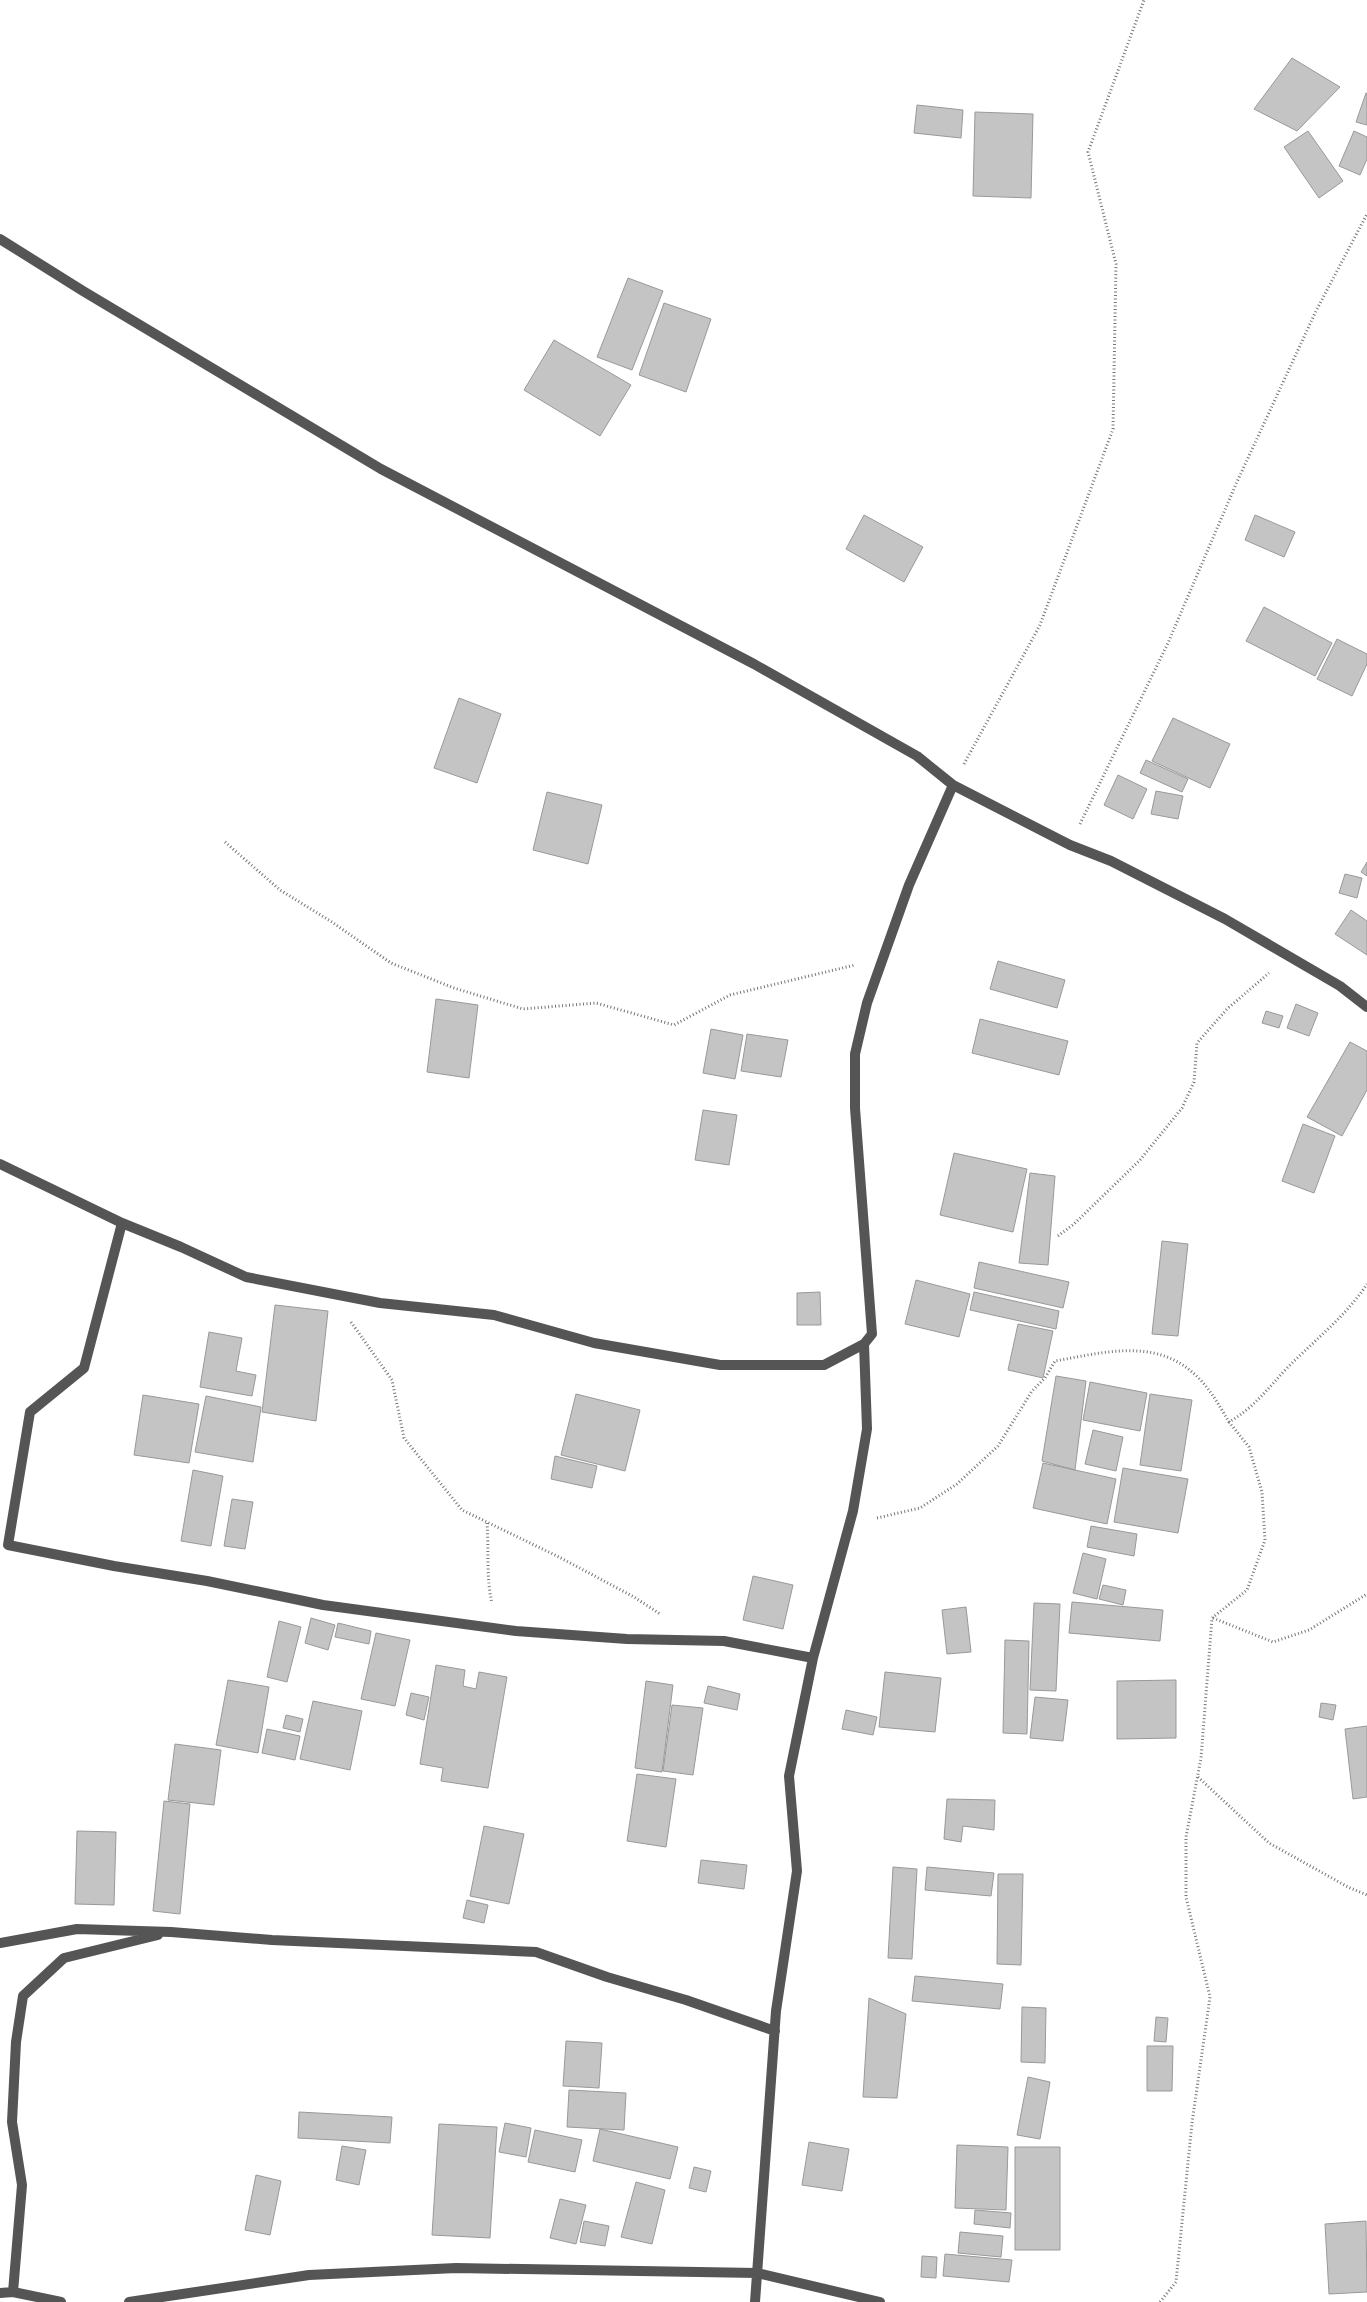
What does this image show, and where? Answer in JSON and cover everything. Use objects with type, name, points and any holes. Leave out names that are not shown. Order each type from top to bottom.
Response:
[{"type":"street","points":[[0,239],[84,292],[381,469],[754,664],[917,756],[953,785],[1070,845],[1111,861],[1224,919],[1340,986],[1367,1007]]},
{"type":"street","points":[[0,1164],[122,1223],[181,1247],[246,1277],[380,1303],[494,1315],[594,1343],[720,1365],[824,1365],[864,1344],[872,1334],[855,1108],[855,1054],[867,1003],[909,885],[953,785]]},
{"type":"street","points":[[122,1223],[84,1368],[30,1412],[8,1545],[114,1566],[207,1581],[323,1605],[498,1628],[627,1639],[724,1641],[813,1658]]},
{"type":"street","points":[[755,2302],[775,2031],[797,1871],[789,1776],[813,1658],[850,1524],[867,1430],[864,1344]]},
{"type":"street","points":[[0,1943],[78,1929],[171,1932],[272,1940],[536,1952],[608,1977],[686,2000],[775,2031]]},
{"type":"street","points":[[13,2292],[22,2185],[12,2122],[16,2042],[23,1996],[64,1958],[171,1932]]},
{"type":"street","points":[[129,2302],[309,2275],[456,2268],[757,2273],[880,2302]]},
{"type":"street","points":[[0,2292],[13,2292],[61,2302]]},
{"type":"path","points":[[953,785],[1040,626],[1112,429],[1116,264],[1088,152],[1144,0]]},
{"type":"path","points":[[1070,845],[1168,643],[1236,484],[1316,311],[1367,214]]},
{"type":"path","points":[[225,842],[280,890],[332,922],[391,963],[454,988],[523,1009],[596,1003],[674,1025],[730,995],[854,965],[880,967]]},
{"type":"path","points":[[1058,1236],[1074,1224],[1140,1160],[1182,1108],[1194,1082],[1197,1043],[1227,1009],[1261,981],[1287,955]]},
{"type":"path","points":[[1229,1422],[1247,1412],[1284,1372],[1354,1304],[1367,1284]]},
{"type":"path","points":[[330,1293],[392,1380],[404,1438],[462,1510],[559,1557],[634,1597],[700,1641]]},
{"type":"path","points":[[850,1524],[920,1508],[957,1484],[998,1446],[1032,1390],[1045,1378],[1055,1361],[1116,1350],[1139,1351],[1175,1359],[1194,1373],[1213,1396],[1229,1422],[1249,1447],[1262,1492],[1265,1540],[1247,1590],[1212,1618],[1206,1668],[1201,1758],[1186,1836],[1186,1897],[1210,1997],[1192,2123],[1176,2282],[1160,2302]]},
{"type":"path","points":[[486,1523],[489,1549],[489,1593],[498,1628]]},
{"type":"path","points":[[1212,1618],[1273,1642],[1309,1630],[1367,1594]]},
{"type":"path","points":[[1198,1776],[1269,1843],[1367,1895]]},
{"type":"building","points":[[1292,58],[1340,87],[1297,131],[1254,109]]},
{"type":"building","points":[[1367,93],[1367,125],[1356,122]]},
{"type":"building","points":[[917,105],[963,110],[961,138],[914,133]]},
{"type":"building","points":[[975,112],[1033,114],[1031,198],[973,196]]},
{"type":"building","points":[[1308,131],[1343,181],[1319,198],[1284,147]]},
{"type":"building","points":[[1354,131],[1367,137],[1367,159],[1360,175],[1339,166]]},
{"type":"building","points":[[628,278],[663,291],[632,370],[597,357]]},
{"type":"building","points":[[664,303],[711,319],[686,392],[639,375]]},
{"type":"building","points":[[554,340],[631,385],[600,436],[524,390]]},
{"type":"building","points":[[864,515],[923,547],[904,582],[846,549]]},
{"type":"building","points":[[1255,515],[1295,532],[1284,557],[1245,540]]},
{"type":"building","points":[[1264,607],[1332,643],[1315,676],[1246,641]]},
{"type":"building","points":[[1337,639],[1367,654],[1367,664],[1352,696],[1317,679]]},
{"type":"building","points":[[459,698],[501,714],[477,783],[434,768]]},
{"type":"building","points":[[1173,718],[1230,744],[1210,788],[1152,761]]},
{"type":"building","points":[[1146,760],[1188,779],[1182,792],[1140,773]]},
{"type":"building","points":[[1118,775],[1147,789],[1133,819],[1104,805]]},
{"type":"building","points":[[1156,791],[1183,796],[1178,819],[1151,814]]},
{"type":"building","points":[[547,792],[602,805],[588,864],[533,850]]},
{"type":"building","points":[[1367,862],[1367,876],[1361,872]]},
{"type":"building","points":[[1345,874],[1362,878],[1357,898],[1339,893]]},
{"type":"building","points":[[1351,910],[1367,921],[1367,955],[1335,934]]},
{"type":"building","points":[[998,961],[1065,980],[1057,1008],[990,989]]},
{"type":"building","points":[[436,999],[478,1005],[469,1078],[427,1072]]},
{"type":"building","points":[[1296,1004],[1318,1013],[1309,1036],[1287,1028]]},
{"type":"building","points":[[1266,1011],[1283,1016],[1279,1028],[1262,1023]]},
{"type":"building","points":[[980,1019],[1068,1041],[1059,1075],[972,1053]]},
{"type":"building","points":[[711,1029],[743,1035],[735,1079],[703,1073]]},
{"type":"building","points":[[747,1034],[788,1040],[781,1077],[741,1071]]},
{"type":"building","points":[[1350,1042],[1367,1051],[1367,1090],[1342,1136],[1307,1117]]},
{"type":"building","points":[[703,1110],[737,1115],[729,1165],[695,1160]]},
{"type":"building","points":[[1303,1124],[1335,1136],[1314,1193],[1282,1181]]},
{"type":"building","points":[[954,1153],[1027,1169],[1013,1232],[940,1215]]},
{"type":"building","points":[[1030,1173],[1055,1176],[1048,1265],[1019,1263]]},
{"type":"building","points":[[1162,1241],[1188,1244],[1178,1336],[1152,1334]]},
{"type":"building","points":[[979,1262],[1069,1282],[1063,1308],[974,1288]]},
{"type":"building","points":[[916,1280],[970,1294],[959,1337],[905,1324]]},
{"type":"building","points":[[820,1292],[821,1325],[797,1325],[797,1293]]},
{"type":"building","points":[[974,1292],[1059,1311],[1056,1329],[970,1310]]},
{"type":"building","points":[[275,1305],[328,1311],[316,1421],[262,1412]]},
{"type":"building","points":[[1018,1324],[1053,1331],[1043,1378],[1008,1370]]},
{"type":"building","points":[[209,1332],[242,1338],[236,1371],[256,1375],[252,1396],[200,1387]]},
{"type":"building","points":[[1056,1376],[1086,1381],[1075,1470],[1042,1461]]},
{"type":"building","points":[[1090,1382],[1147,1393],[1140,1431],[1083,1420]]},
{"type":"building","points":[[576,1394],[640,1410],[625,1471],[561,1455]]},
{"type":"building","points":[[1150,1394],[1192,1400],[1181,1471],[1140,1465]]},
{"type":"building","points":[[143,1395],[199,1404],[189,1463],[134,1455]]},
{"type":"building","points":[[206,1396],[261,1407],[253,1462],[195,1452]]},
{"type":"building","points":[[1093,1430],[1123,1437],[1116,1471],[1085,1464]]},
{"type":"building","points":[[555,1456],[597,1466],[592,1488],[551,1479]]},
{"type":"building","points":[[1043,1463],[1116,1479],[1107,1524],[1033,1508]]},
{"type":"building","points":[[1123,1468],[1188,1479],[1178,1533],[1114,1522]]},
{"type":"building","points":[[193,1470],[223,1476],[211,1546],[181,1541]]},
{"type":"building","points":[[232,1499],[253,1502],[245,1549],[224,1546]]},
{"type":"building","points":[[1091,1526],[1137,1534],[1134,1556],[1087,1547]]},
{"type":"building","points":[[1083,1553],[1106,1559],[1097,1599],[1073,1593]]},
{"type":"building","points":[[753,1576],[793,1585],[783,1629],[743,1620]]},
{"type":"building","points":[[1103,1585],[1126,1590],[1123,1605],[1099,1599]]},
{"type":"building","points":[[1072,1602],[1163,1610],[1160,1641],[1069,1633]]},
{"type":"building","points":[[1034,1603],[1060,1604],[1056,1691],[1030,1690]]},
{"type":"building","points":[[966,1607],[971,1652],[947,1654],[942,1610]]},
{"type":"building","points":[[311,1618],[335,1625],[328,1650],[305,1643]]},
{"type":"building","points":[[279,1621],[301,1627],[287,1682],[267,1677]]},
{"type":"building","points":[[338,1623],[371,1631],[369,1644],[335,1637]]},
{"type":"building","points":[[376,1633],[410,1640],[395,1706],[361,1699]]},
{"type":"building","points":[[1005,1640],[1029,1641],[1027,1734],[1003,1733]]},
{"type":"building","points":[[436,1665],[465,1670],[463,1686],[476,1689],[479,1672],[507,1677],[488,1788],[441,1781],[443,1768],[420,1764]]},
{"type":"building","points":[[885,1672],[941,1678],[935,1732],[879,1727]]},
{"type":"building","points":[[228,1680],[269,1687],[258,1753],[216,1745]]},
{"type":"building","points":[[1176,1680],[1176,1738],[1117,1739],[1117,1681]]},
{"type":"building","points":[[646,1681],[673,1685],[662,1772],[635,1768]]},
{"type":"building","points":[[708,1686],[740,1694],[737,1710],[704,1703]]},
{"type":"building","points":[[411,1693],[429,1697],[424,1720],[406,1715]]},
{"type":"building","points":[[1035,1697],[1068,1700],[1063,1741],[1030,1738]]},
{"type":"building","points":[[313,1701],[362,1711],[350,1770],[300,1759]]},
{"type":"building","points":[[1321,1703],[1336,1705],[1333,1720],[1319,1717]]},
{"type":"building","points":[[672,1705],[703,1708],[693,1775],[663,1771]]},
{"type":"building","points":[[846,1710],[877,1717],[873,1735],[842,1729]]},
{"type":"building","points":[[286,1715],[303,1719],[300,1732],[283,1728]]},
{"type":"building","points":[[1367,1726],[1367,1797],[1353,1799],[1345,1729]]},
{"type":"building","points":[[267,1729],[300,1736],[295,1760],[262,1753]]},
{"type":"building","points":[[175,1744],[221,1750],[214,1805],[168,1800]]},
{"type":"building","points":[[637,1774],[676,1779],[666,1847],[627,1841]]},
{"type":"building","points":[[947,1799],[995,1800],[994,1830],[963,1826],[961,1842],[944,1839]]},
{"type":"building","points":[[164,1801],[190,1804],[180,1914],[153,1911]]},
{"type":"building","points":[[484,1826],[524,1834],[509,1904],[470,1896]]},
{"type":"building","points":[[77,1831],[116,1832],[114,1905],[75,1904]]},
{"type":"building","points":[[701,1860],[747,1865],[744,1889],[698,1883]]},
{"type":"building","points":[[893,1867],[917,1869],[912,1959],[888,1958]]},
{"type":"building","points":[[927,1867],[994,1873],[991,1896],[925,1890]]},
{"type":"building","points":[[998,1874],[1023,1874],[1021,1965],[997,1964]]},
{"type":"building","points":[[467,1900],[488,1905],[484,1923],[463,1918]]},
{"type":"building","points":[[915,1976],[1003,1984],[1000,2009],[912,2001]]},
{"type":"building","points":[[869,1998],[906,2014],[897,2098],[863,2097]]},
{"type":"building","points":[[1022,2007],[1046,2008],[1045,2063],[1021,2062]]},
{"type":"building","points":[[1156,2017],[1168,2018],[1166,2042],[1154,2041]]},
{"type":"building","points":[[566,2041],[602,2043],[599,2088],[563,2086]]},
{"type":"building","points":[[1147,2046],[1173,2046],[1172,2091],[1147,2091]]},
{"type":"building","points":[[1028,2077],[1050,2082],[1040,2139],[1017,2135]]},
{"type":"building","points":[[569,2090],[626,2093],[624,2130],[567,2127]]},
{"type":"building","points":[[299,2112],[392,2117],[390,2143],[298,2138]]},
{"type":"building","points":[[505,2123],[531,2128],[526,2157],[499,2152]]},
{"type":"building","points":[[439,2124],[497,2127],[490,2238],[432,2235]]},
{"type":"building","points":[[600,2129],[678,2147],[670,2179],[593,2161]]},
{"type":"building","points":[[535,2130],[582,2140],[575,2172],[528,2162]]},
{"type":"building","points":[[809,2142],[849,2149],[842,2191],[802,2185]]},
{"type":"building","points":[[957,2145],[1008,2147],[1006,2210],[955,2208]]},
{"type":"building","points":[[342,2146],[366,2150],[359,2185],[336,2180]]},
{"type":"building","points":[[1015,2147],[1060,2147],[1060,2250],[1015,2250]]},
{"type":"building","points":[[694,2167],[711,2171],[706,2192],[689,2188]]},
{"type":"building","points":[[256,2175],[281,2181],[270,2235],[245,2230]]},
{"type":"building","points":[[636,2182],[665,2190],[652,2244],[621,2237]]},
{"type":"building","points":[[560,2199],[586,2205],[576,2244],[550,2238]]},
{"type":"building","points":[[975,2210],[1011,2213],[1010,2228],[974,2224]]},
{"type":"building","points":[[584,2221],[609,2226],[605,2246],[580,2242]]},
{"type":"building","points":[[1366,2221],[1367,2292],[1329,2294],[1325,2224]]},
{"type":"building","points":[[960,2232],[1003,2236],[1001,2257],[958,2253]]},
{"type":"building","points":[[945,2254],[1012,2260],[1009,2282],[943,2276]]},
{"type":"building","points":[[922,2256],[937,2257],[936,2278],[921,2277]]}]
